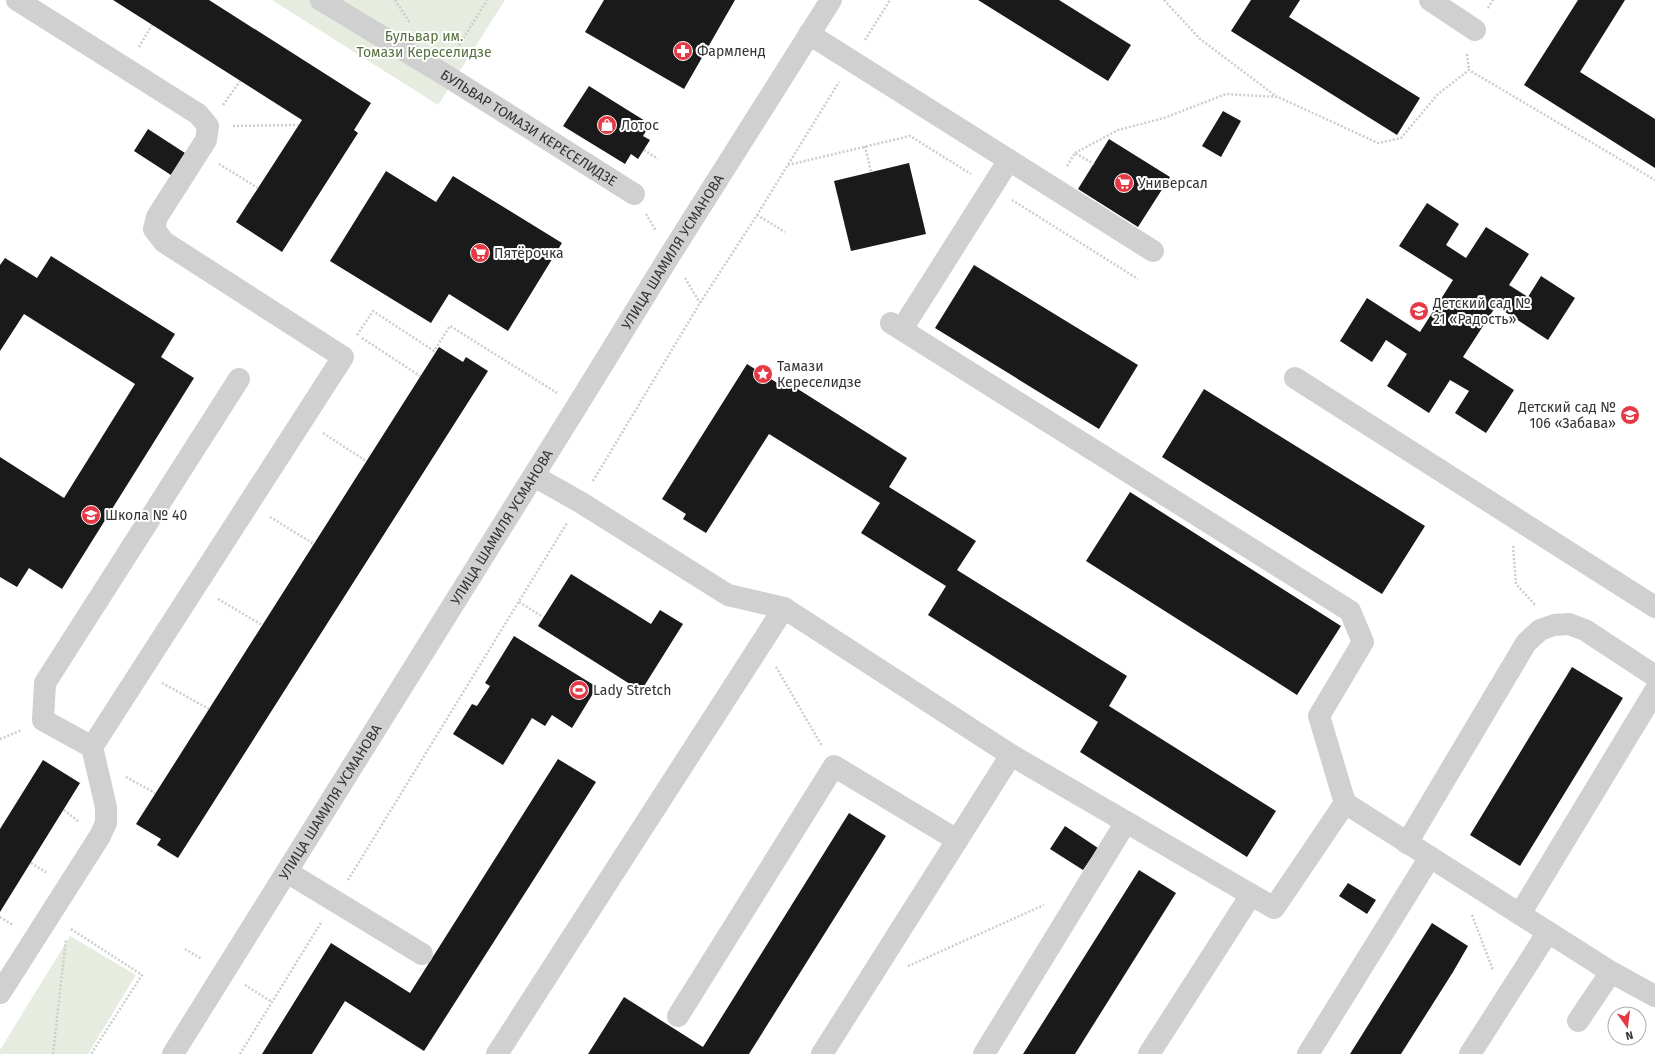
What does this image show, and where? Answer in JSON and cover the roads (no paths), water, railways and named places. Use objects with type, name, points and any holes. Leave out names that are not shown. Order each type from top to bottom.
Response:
[{"type":"street","points":[[0,993],[100,836],[106,823],[106,807],[92,747],[343,357],[164,242],[154,229],[157,217],[206,140],[208,126],[198,114],[17,0]]},
{"type":"street","name":"БУЛЬВАР ТОМАЗИ КЕРЕСЕЛИДЗЕ","points":[[321,0],[442,73],[634,194]]},
{"type":"street","name":"УЛИЦА ШАМИЛЯ УСМАНОВА","points":[[173,1054],[534,476],[670,255],[831,0]]},
{"type":"street","points":[[1430,0],[1475,30]]},
{"type":"street","points":[[810,34],[1153,251]]},
{"type":"street","points":[[1009,160],[896,326],[1350,611],[1363,642],[1319,716],[1345,803],[1611,972],[1655,996]]},
{"type":"street","points":[[1295,378],[1655,607]]},
{"type":"street","points":[[92,747],[43,720],[45,683],[239,379]]},
{"type":"street","points":[[534,476],[580,502],[728,596],[784,608],[1011,755],[1274,908],[1345,803]]},
{"type":"street","points":[[497,1054],[784,608]]},
{"type":"street","points":[[1407,843],[1526,643],[1540,630],[1554,625],[1569,624],[1585,630],[1655,676]]},
{"type":"street","points":[[1520,914],[1655,691]]},
{"type":"street","points":[[822,1054],[1011,755]]},
{"type":"street","points":[[678,1016],[834,766],[957,840]]},
{"type":"street","points":[[984,1054],[1126,822]]},
{"type":"street","points":[[1308,1054],[1430,857]]},
{"type":"street","points":[[287,872],[422,954]]},
{"type":"street","points":[[1149,1054],[1251,895]]},
{"type":"street","points":[[1470,1054],[1548,932]]},
{"type":"street","points":[[1578,1021],[1611,972]]},
{"type":"place","name":"Фармленд","points":[[683,51]]},
{"type":"place","name":"Лотос","points":[[607,125]]},
{"type":"place","name":"Универсал","points":[[1124,183]]},
{"type":"place","name":"Пятёрочка","points":[[480,253]]},
{"type":"place","name":"Детский сад № 21 «Радость»","points":[[1419,311]]},
{"type":"place","name":"Тамази Кереселидзе","points":[[763,374]]},
{"type":"place","name":"Детский сад № 106 «Забава»","points":[[1630,415]]},
{"type":"place","name":"Школа № 40","points":[[91,515]]},
{"type":"place","name":"Lady Stretch","points":[[579,690]]},
{"type":"park label","name":"Бульвар им. Томази Кереселидзе","points":[[424,44]]}]
